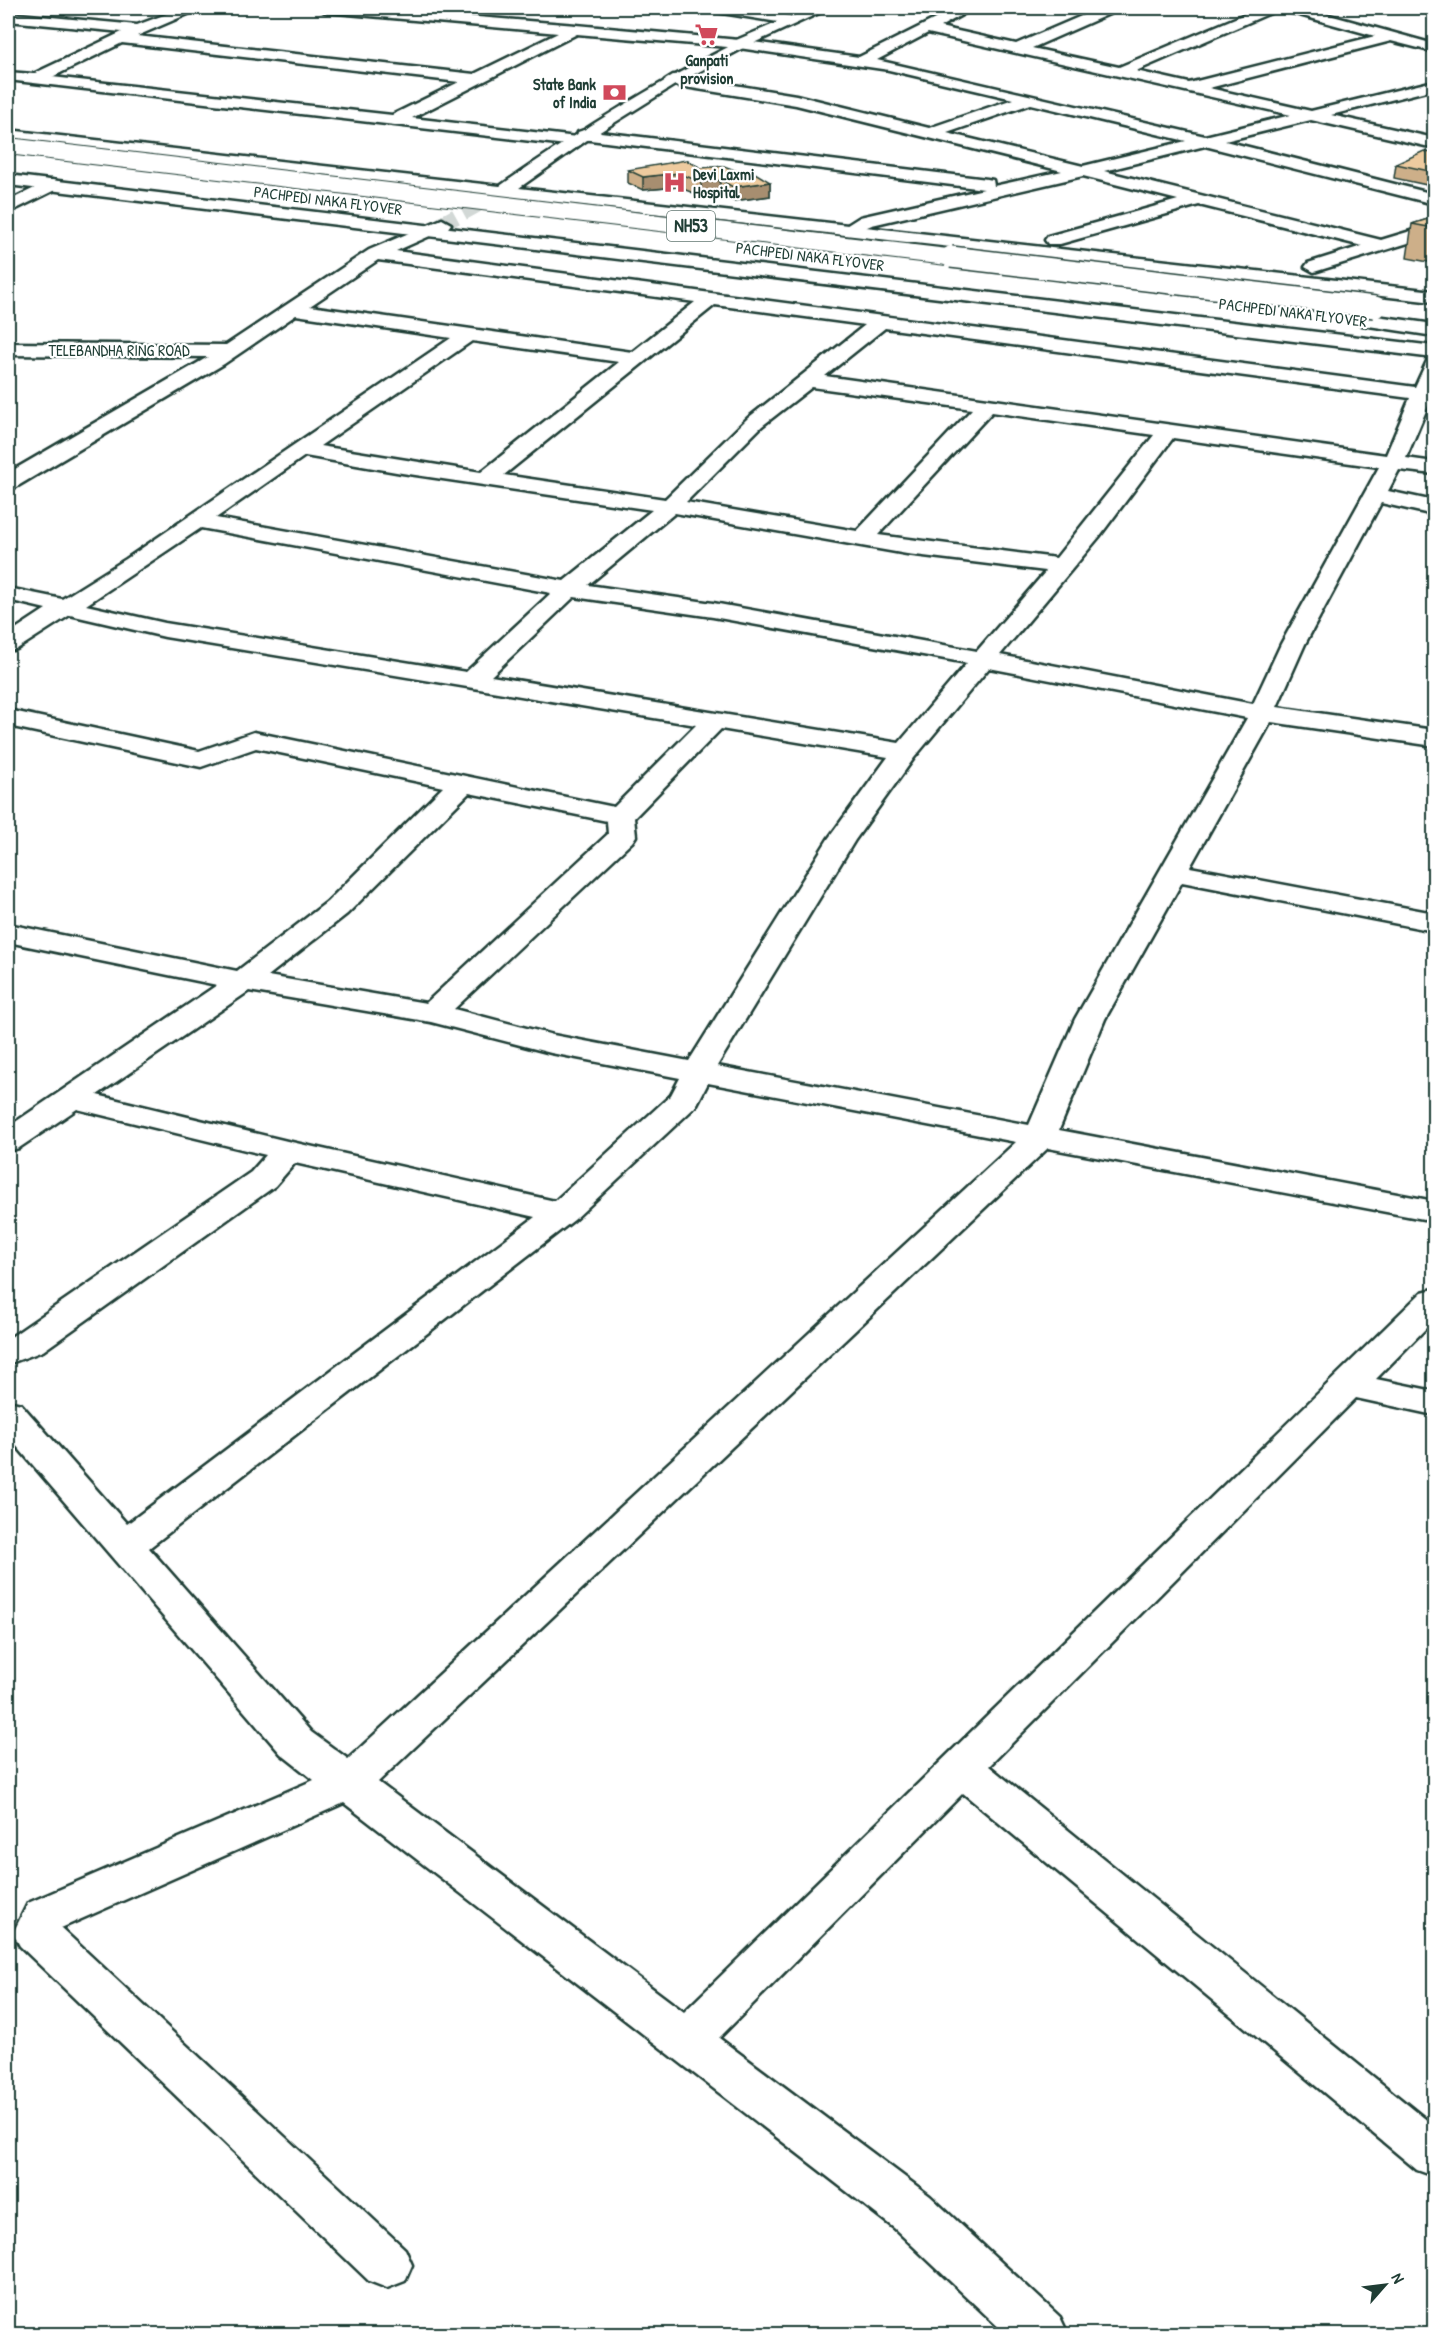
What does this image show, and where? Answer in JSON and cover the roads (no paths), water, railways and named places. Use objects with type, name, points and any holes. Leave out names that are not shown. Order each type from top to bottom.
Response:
[{"type":"main road","points":[[8,89],[36,79],[139,29],[195,8]]},
{"type":"main road","points":[[325,8],[392,10],[740,44],[861,62],[1029,99],[1434,199]]},
{"type":"main road","points":[[716,8],[790,20]]},
{"type":"main road","points":[[500,193],[579,138],[673,80],[790,20],[823,8]]},
{"type":"main road","points":[[861,62],[967,8]]},
{"type":"main road","points":[[1074,8],[1105,10]]},
{"type":"main road","points":[[1121,72],[1270,8]]},
{"type":"main road","points":[[1290,8],[1434,48]]},
{"type":"main road","points":[[1018,49],[1105,10]]},
{"type":"main road","points":[[8,17],[139,29]]},
{"type":"main road","points":[[29,33],[61,22]]},
{"type":"main road","points":[[395,120],[576,29]]},
{"type":"main road","points":[[928,29],[1434,143]]},
{"type":"main road","points":[[1191,87],[1392,36]]},
{"type":"main road","points":[[119,39],[476,79]]},
{"type":"main road","points":[[8,76],[1012,187]]},
{"type":"main road","points":[[673,80],[796,100],[1380,244]]},
{"type":"main road","points":[[850,229],[884,217],[1085,171],[1308,114],[1434,85]]},
{"type":"main road","points":[[931,133],[1029,99]]},
{"type":"main road","points":[[8,135],[500,193],[850,229],[1434,297]]},
{"type":"main road","name":"PACHPEDI NAKA FLYOVER","points":[[8,146],[1372,314],[1434,330]]},
{"type":"main road","name":"PACHPEDI NAKA FLYOVER","points":[[8,160],[429,212],[1372,314],[1434,314]]},
{"type":"main road","points":[[8,180],[435,227],[1434,352]]},
{"type":"main road","points":[[8,208],[51,185]]},
{"type":"main road","points":[[1054,240],[1199,200]]},
{"type":"main road","points":[[8,482],[231,351],[375,254],[435,227]]},
{"type":"main road","points":[[1314,267],[1380,244],[1434,229]]},
{"type":"main road","points":[[375,254],[1423,394]]},
{"type":"main road","points":[[487,478],[711,299]]},
{"type":"main road","points":[[291,309],[637,359]]},
{"type":"main road","points":[[470,682],[569,590],[670,506],[755,422],[881,322]]},
{"type":"main road","points":[[8,644],[197,521],[469,334]]},
{"type":"main road","name":"TELEBANDHA RING ROAD","points":[[8,349],[231,351]]},
{"type":"main road","points":[[387,2265],[36,1933],[44,1916],[351,1782],[1040,1137],[1089,1018],[1262,713],[1293,644],[1374,495],[1393,462],[1419,426],[1423,394],[1434,365]]},
{"type":"main road","points":[[808,380],[1434,468]]},
{"type":"main road","points":[[862,540],[987,405]]},
{"type":"main road","points":[[124,1547],[562,1213],[685,1099],[698,1072],[842,839],[905,753],[1091,532],[1168,430]]},
{"type":"main road","points":[[302,449],[670,506],[862,540],[1061,566]]},
{"type":"main road","points":[[1374,495],[1434,508]]},
{"type":"main road","points":[[197,521],[569,590],[713,610],[1262,713],[1434,738]]},
{"type":"main road","points":[[10,594],[165,630],[905,753]]},
{"type":"main road","points":[[8,718],[201,759],[254,740],[620,816]]},
{"type":"main road","points":[[620,816],[714,722]]},
{"type":"main road","points":[[8,1141],[243,981],[337,908],[463,783]]},
{"type":"main road","points":[[432,1013],[622,836],[620,816]]},
{"type":"main road","points":[[1173,872],[1434,922]]},
{"type":"main road","points":[[8,933],[243,981],[432,1013],[551,1044],[1434,1212]]},
{"type":"main road","points":[[72,1098],[287,1151],[562,1213]]},
{"type":"main road","points":[[8,1353],[30,1343],[263,1179],[287,1151]]},
{"type":"main road","points":[[686,2040],[1434,1300]]},
{"type":"main road","points":[[1349,1385],[1434,1403]]},
{"type":"main road","points":[[8,1413],[296,1743],[351,1782],[912,2212],[1042,2334]]},
{"type":"main road","points":[[962,1768],[1434,2155]]},
{"type":"tunnel","points":[[442,224],[495,195]]},
{"type":"place","name":"Ganpati provision","points":[[707,35]]},
{"type":"place","name":"State Bank of India","points":[[614,93]]},
{"type":"place","name":"Devi Laxmi Hospital","points":[[675,183]]}]
